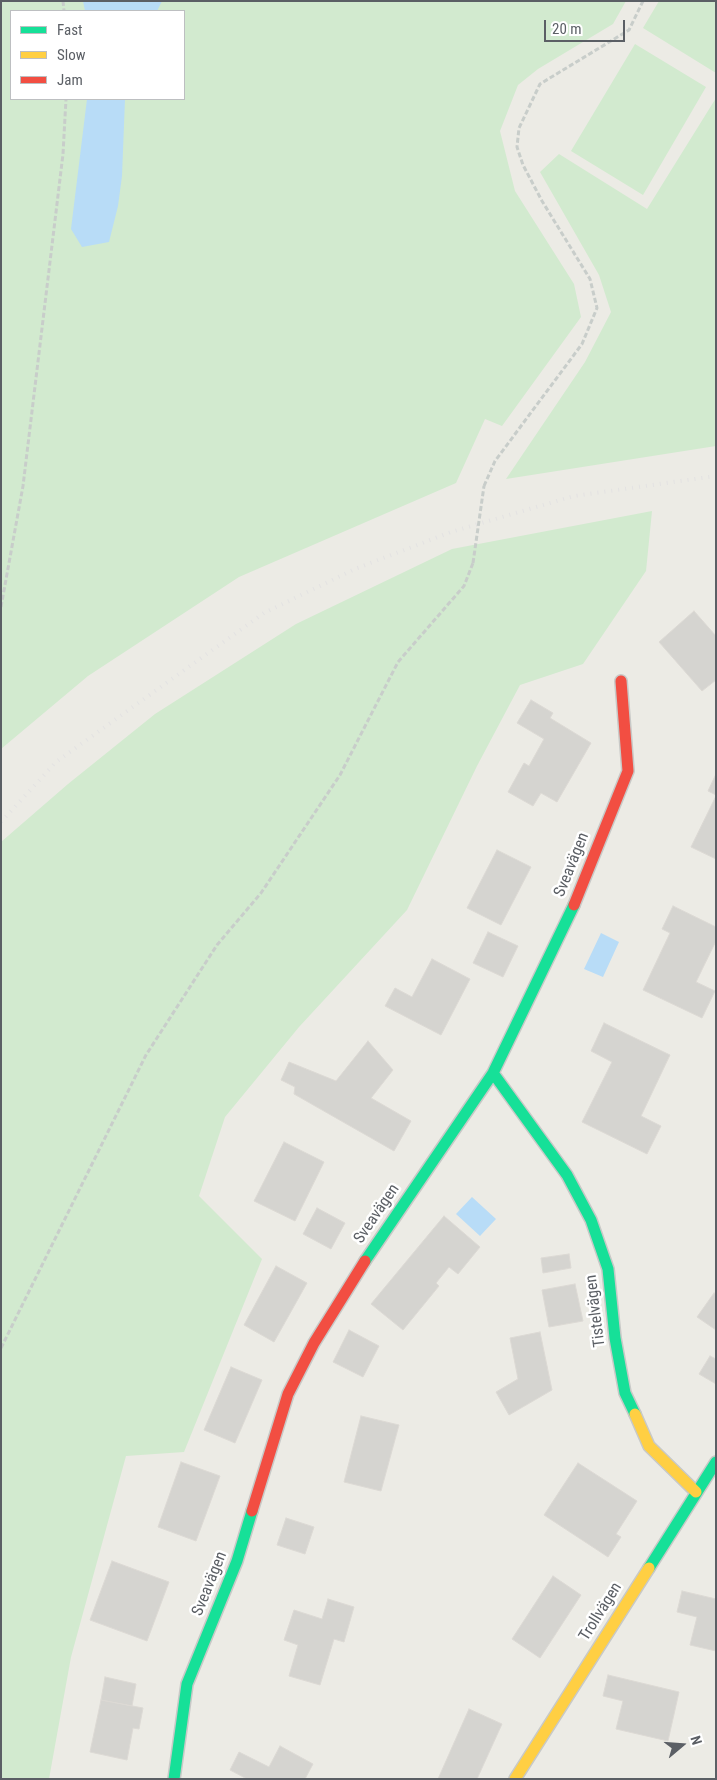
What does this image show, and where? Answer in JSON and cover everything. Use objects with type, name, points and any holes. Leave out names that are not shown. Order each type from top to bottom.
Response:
[{"type":"street","name":"Sveavägen","points":[[174,1779],[187,1684],[237,1561],[288,1394],[314,1343],[374,1246],[493,1073],[574,902],[628,771],[621,681]]},
{"type":"street","name":"Tistelvägen","points":[[493,1073],[567,1175],[591,1220],[608,1269],[615,1338],[625,1393],[649,1446],[696,1492]]},
{"type":"street","name":"Trollvägen","points":[[515,1779],[716,1462]]},
{"type":"path","points":[[1,1348],[146,1055],[217,945],[260,893],[340,775],[398,662],[464,586],[473,563],[484,486],[495,460],[582,344],[597,308],[590,279],[542,201],[523,165],[517,147],[518,128],[540,84],[629,30],[643,1]]},
{"type":"path","points":[[1,607],[24,486],[63,154],[66,100]]},
{"type":"green space","points":[[1,1],[626,1],[613,24],[538,69],[518,85],[500,131],[515,191],[574,284],[581,317],[502,426],[485,419],[456,483],[239,577],[88,676],[1,749]]},
{"type":"green space","points":[[659,1],[716,1],[716,73],[643,28]]},
{"type":"green space","points":[[635,44],[706,87],[643,195],[571,151]]},
{"type":"green space","points":[[716,98],[716,446],[506,479],[585,362],[611,312],[599,275],[540,172],[559,154],[647,209]]},
{"type":"green space","points":[[652,511],[646,571],[583,664],[520,685],[477,766],[407,910],[299,1027],[225,1117],[199,1196],[262,1259],[184,1452],[126,1456],[71,1657],[49,1779],[1,1779],[1,842],[68,784],[155,714],[296,624],[452,549]]},
{"type":"water","points":[[83,1],[162,1],[158,10],[85,10]]},
{"type":"water","points":[[87,100],[125,100],[122,176],[118,206],[109,242],[82,247],[71,229]]},
{"type":"water","points":[[601,933],[619,942],[603,977],[584,969]]},
{"type":"water","points":[[472,1197],[496,1219],[480,1236],[456,1214]]},
{"type":"building","points":[[694,611],[716,636],[716,680],[702,691],[659,642]]},
{"type":"building","points":[[531,700],[553,713],[550,718],[591,743],[557,802],[541,793],[533,806],[508,792],[524,763],[529,766],[544,739],[517,723]]},
{"type":"building","points":[[716,774],[716,795],[708,791]]},
{"type":"building","points":[[716,796],[716,859],[691,847]]},
{"type":"building","points":[[497,850],[531,867],[501,925],[467,908]]},
{"type":"building","points":[[673,906],[716,927],[716,941],[696,982],[715,991],[702,1018],[643,990],[670,933],[662,929]]},
{"type":"building","points":[[488,932],[518,946],[503,977],[473,963]]},
{"type":"building","points":[[432,959],[470,979],[441,1035],[385,1006],[395,988],[412,997]]},
{"type":"building","points":[[604,1023],[670,1055],[641,1116],[661,1126],[647,1154],[582,1122],[612,1062],[591,1051]]},
{"type":"building","points":[[368,1041],[393,1070],[371,1098],[411,1121],[394,1151],[294,1094],[295,1087],[281,1080],[289,1062],[336,1081]]},
{"type":"building","points":[[284,1142],[324,1162],[295,1221],[254,1201]]},
{"type":"building","points":[[317,1208],[345,1223],[331,1249],[303,1234]]},
{"type":"building","points":[[444,1216],[480,1247],[458,1274],[449,1267],[436,1283],[439,1286],[403,1330],[371,1304]]},
{"type":"building","points":[[569,1254],[571,1268],[543,1273],[541,1258]]},
{"type":"building","points":[[276,1266],[307,1283],[274,1342],[244,1325]]},
{"type":"building","points":[[575,1284],[583,1321],[549,1327],[542,1290]]},
{"type":"building","points":[[714,1293],[716,1294],[716,1330],[697,1317]]},
{"type":"building","points":[[349,1330],[379,1346],[363,1377],[333,1362]]},
{"type":"building","points":[[540,1332],[552,1390],[509,1415],[496,1392],[518,1379],[510,1338]]},
{"type":"building","points":[[710,1356],[716,1359],[716,1384],[699,1374]]},
{"type":"building","points":[[231,1367],[262,1380],[235,1443],[204,1430]]},
{"type":"building","points":[[361,1416],[399,1425],[381,1491],[344,1482]]},
{"type":"building","points":[[181,1462],[220,1476],[196,1541],[158,1527]]},
{"type":"building","points":[[578,1463],[637,1501],[616,1534],[621,1537],[608,1557],[544,1515]]},
{"type":"building","points":[[286,1518],[314,1527],[305,1554],[277,1545]]},
{"type":"building","points":[[112,1561],[169,1582],[147,1641],[90,1620]]},
{"type":"building","points":[[553,1576],[581,1595],[540,1658],[512,1639]]},
{"type":"building","points":[[682,1591],[716,1599],[716,1651],[690,1645],[697,1617],[677,1612]]},
{"type":"building","points":[[328,1599],[354,1607],[344,1642],[334,1639],[320,1685],[289,1676],[298,1645],[284,1640],[294,1610],[322,1619]]},
{"type":"building","points":[[608,1675],[679,1692],[668,1741],[616,1729],[623,1701],[603,1696]]},
{"type":"building","points":[[105,1677],[136,1684],[132,1706],[101,1700]]},
{"type":"building","points":[[101,1700],[143,1708],[139,1729],[133,1728],[127,1760],[90,1752]]},
{"type":"building","points":[[469,1709],[502,1724],[477,1779],[438,1779]]},
{"type":"building","points":[[280,1746],[313,1764],[305,1779],[247,1779],[230,1770],[239,1752],[269,1767]]},
{"type":"railway","points":[[1,822],[56,762],[264,613],[355,569],[451,532],[574,496],[716,476]]},
{"type":"traffic: fast","points":[[365,1261],[493,1073],[574,905]]},
{"type":"traffic: fast","points":[[493,1073],[567,1175],[591,1220],[608,1269],[615,1338],[625,1393],[635,1414]]},
{"type":"traffic: fast","points":[[649,1568],[716,1462]]},
{"type":"traffic: fast","points":[[174,1779],[187,1684],[237,1561],[252,1511]]},
{"type":"traffic: slow","points":[[635,1414],[649,1446],[696,1492]]},
{"type":"traffic: slow","points":[[515,1779],[649,1568]]},
{"type":"traffic: jam","points":[[574,905],[628,771],[621,681]]},
{"type":"traffic: jam","points":[[252,1511],[288,1394],[314,1343],[365,1261]]}]
